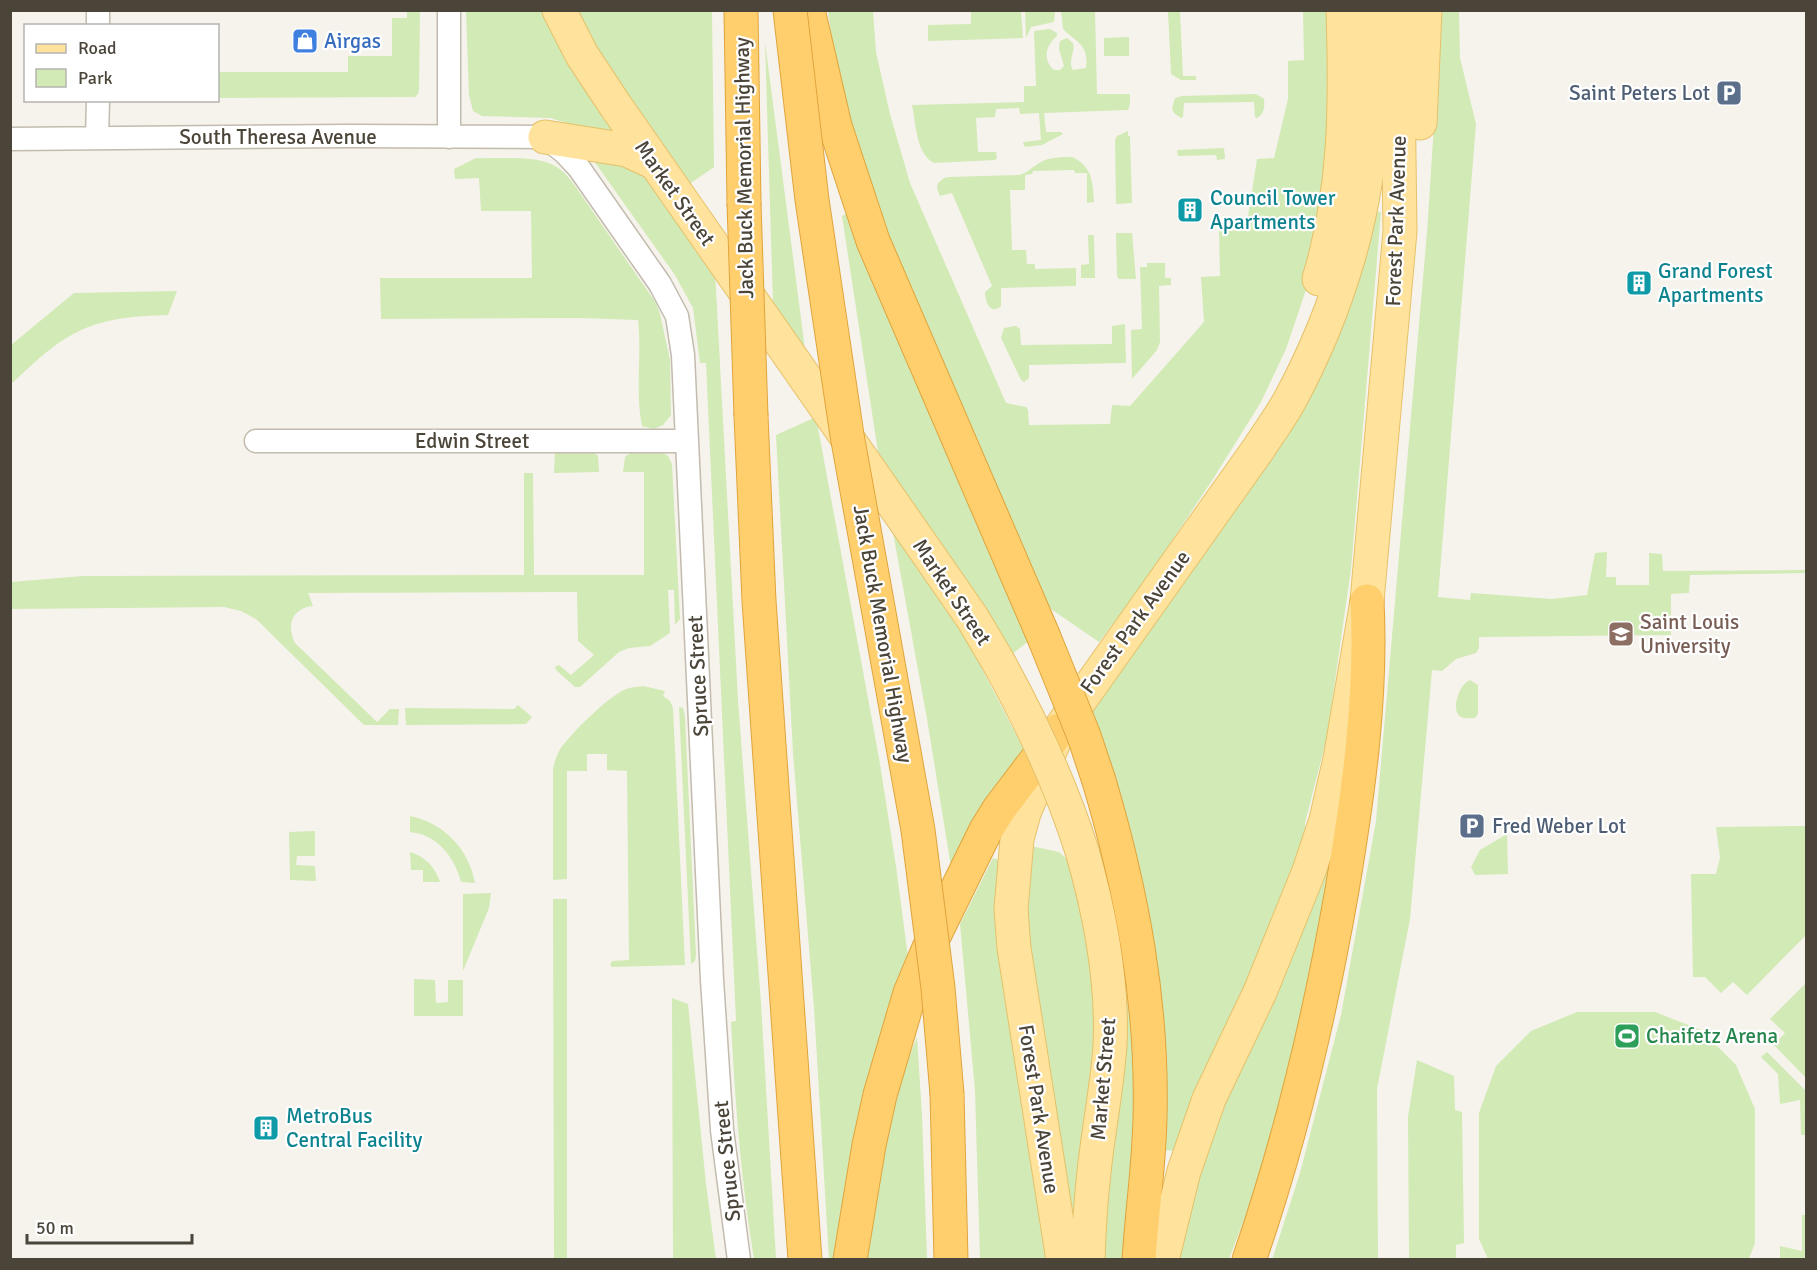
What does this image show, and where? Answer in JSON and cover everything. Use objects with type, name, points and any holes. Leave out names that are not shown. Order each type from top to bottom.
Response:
[{"type":"highway","name":"Jack Buck Memorial Highway","points":[[741,10],[744,203],[759,601],[805,1260]]},
{"type":"highway","name":"Jack Buck Memorial Highway","points":[[790,10],[812,200],[847,435],[905,752],[938,988],[946,1094],[951,1260]]},
{"type":"highway","points":[[808,10],[821,73],[845,163],[873,241],[1080,725],[1118,847],[1131,901],[1144,983],[1148,1030],[1149,1144],[1139,1260]]},
{"type":"highway","points":[[1249,1260],[1287,1140],[1309,1058],[1330,960],[1355,804],[1368,690],[1367,601]]},
{"type":"highway","points":[[849,1260],[880,1095],[910,993],[947,908],[986,830],[999,809],[1059,730]]},
{"type":"main road","name":"Market Street","points":[[558,10],[582,55],[653,162],[973,619],[1027,716],[1055,778],[1082,851],[1100,924],[1109,1003],[1108,1064],[1093,1181],[1088,1260]]},
{"type":"main road","points":[[1228,492],[1250,439],[1291,357],[1311,305],[1329,247],[1338,196],[1344,130],[1343,10]]},
{"type":"main road","name":"Forest Park Avenue","points":[[1063,1260],[1016,958],[1011,909],[1017,839],[1028,802],[1059,730],[1228,492],[1290,400],[1313,354],[1343,277],[1354,237],[1369,153],[1372,112],[1371,10]]},
{"type":"main road","name":"Forest Park Avenue","points":[[1162,1260],[1184,1172],[1209,1099],[1288,927],[1326,820],[1340,759],[1367,601],[1400,231],[1397,10]]},
{"type":"main road","points":[[1400,231],[1412,179],[1420,125],[1425,10]]},
{"type":"main road","points":[[545,137],[627,150],[653,162]]},
{"type":"street","points":[[449,10],[449,137]]},
{"type":"street","points":[[97,138],[98,102]]},
{"type":"street","name":"South Theresa Avenue","points":[[10,139],[545,137]]},
{"type":"street","name":"Spruce Street","points":[[545,137],[564,152],[591,183],[660,284],[677,316],[683,355],[712,980],[722,1130],[739,1260]]},
{"type":"street","name":"Edwin Street","points":[[256,441],[687,441]]},
{"type":"green space","points":[[1061,10],[1095,11],[1097,94],[1130,94],[1128,110],[1044,113],[1046,132],[1063,134],[1042,145],[1025,147],[1024,142],[1041,140],[1039,113],[1020,114],[1019,108],[996,109],[995,117],[976,118],[978,152],[996,152],[995,160],[934,163],[928,159],[920,146],[912,105],[1024,102],[1024,86],[1036,86],[1034,31],[1050,29],[1057,33],[1047,52],[1048,61],[1054,70],[1060,70],[1064,66],[1059,49],[1060,41],[1067,38],[1073,43],[1071,66],[1073,70],[1086,68],[1084,49],[1063,29]]},
{"type":"green space","points":[[407,11],[420,11],[419,89],[415,97],[219,98],[219,72],[348,72],[348,56],[392,56],[392,18],[407,18]]},
{"type":"green space","points":[[466,11],[547,11],[617,131],[583,132],[570,124],[550,118],[482,116],[473,111],[469,95]]},
{"type":"green space","points":[[571,11],[712,11],[714,167],[685,187]]},
{"type":"green space","points":[[828,11],[873,11],[876,52],[890,114],[910,183],[1006,403],[1026,407],[1029,425],[1110,424],[1112,405],[1130,406],[1204,322],[1201,277],[1220,276],[1219,231],[1246,230],[1257,159],[1274,158],[1288,99],[1288,61],[1304,60],[1303,11],[1330,11],[1332,144],[1311,275],[1286,349],[1261,402],[1213,479],[1139,590],[1099,642],[1045,605],[871,202],[836,72]]},
{"type":"green space","points":[[971,11],[1021,11],[1023,38],[928,41],[928,25],[971,24]]},
{"type":"green space","points":[[1025,11],[1055,11],[1054,22],[1031,27],[1026,38]]},
{"type":"green space","points":[[1168,11],[1180,11],[1183,76],[1196,76],[1196,80],[1181,80],[1171,74]]},
{"type":"green space","points":[[1435,11],[1459,11],[1460,58],[1476,124],[1438,597],[1470,600],[1471,593],[1552,599],[1587,595],[1595,553],[1607,552],[1606,577],[1616,577],[1616,585],[1649,585],[1649,553],[1662,554],[1663,571],[1806,570],[1806,573],[1690,575],[1689,593],[1671,594],[1671,635],[1479,637],[1479,648],[1476,653],[1456,659],[1442,671],[1432,670],[1410,919],[1377,1089],[1378,1259],[1272,1260],[1300,1173],[1341,1015],[1376,821],[1427,232],[1436,94]]},
{"type":"green space","points":[[1129,37],[1129,56],[1104,56],[1104,38]]},
{"type":"green space","points":[[765,42],[805,349],[773,303]]},
{"type":"green space","points":[[1256,94],[1264,99],[1263,112],[1257,118],[1254,102],[1184,103],[1181,118],[1174,113],[1172,108],[1175,98],[1182,96]]},
{"type":"green space","points":[[1128,131],[1132,203],[1116,204],[1115,140],[1117,136]]},
{"type":"green space","points":[[1224,148],[1225,159],[1217,160],[1216,155],[1178,156],[1177,150]]},
{"type":"green space","points":[[597,157],[643,172],[715,271],[738,700],[761,1003],[776,1259],[754,1259],[745,1200],[737,1112],[731,1022],[736,1021],[706,363],[700,363],[693,308],[675,275],[596,164]]},
{"type":"green space","points":[[1072,157],[1084,165],[1090,175],[1094,202],[1087,203],[1087,173],[1075,173],[1074,170],[1033,171],[1032,174],[1025,175],[1025,190],[1010,190],[1012,250],[1026,250],[1027,264],[1035,264],[1035,269],[1076,268],[1076,286],[1001,288],[1001,306],[997,309],[991,308],[987,303],[985,292],[992,286],[952,193],[940,196],[938,183],[949,177],[1019,175],[1048,159]]},
{"type":"green space","points":[[476,158],[538,160],[561,170],[575,186],[656,303],[670,360],[671,415],[663,425],[654,429],[642,426],[639,400],[638,320],[381,319],[380,278],[532,278],[531,211],[481,211],[479,178],[455,179],[454,169]]},
{"type":"green space","points":[[1381,212],[1351,569],[1327,737],[1305,823],[1305,844],[1177,1151],[1162,1150],[1145,904],[1138,861],[1090,710],[1209,541],[1372,213]]},
{"type":"green space","points":[[846,214],[1030,640],[1011,655],[984,609],[878,452],[842,216]]},
{"type":"green space","points":[[1116,233],[1132,233],[1136,279],[1119,279],[1117,276]]},
{"type":"green space","points":[[1088,235],[1094,235],[1095,278],[1081,278],[1081,265],[1089,264]]},
{"type":"green space","points":[[1147,263],[1165,263],[1165,278],[1171,278],[1171,285],[1159,286],[1160,342],[1157,350],[1132,379],[1131,330],[1142,329],[1140,267],[1147,267]]},
{"type":"green space","points":[[177,291],[168,315],[117,319],[80,331],[53,347],[11,384],[11,345],[74,293]]},
{"type":"green space","points":[[1125,324],[1126,363],[1029,365],[1029,378],[1024,382],[1001,338],[1004,328],[1016,326],[1020,329],[1021,345],[1112,344],[1112,326]]},
{"type":"green space","points":[[816,417],[879,758],[909,965],[841,1259],[829,1259],[814,1008],[793,753],[776,435]]},
{"type":"green space","points":[[561,449],[591,449],[598,456],[599,472],[554,473],[555,454]]},
{"type":"green space","points":[[660,451],[668,456],[672,464],[680,619],[675,625],[674,590],[668,590],[670,633],[650,646],[629,648],[619,652],[580,687],[575,687],[555,667],[559,665],[571,675],[594,655],[578,641],[577,592],[308,593],[313,606],[300,610],[291,624],[295,643],[377,722],[390,709],[399,709],[398,725],[364,725],[256,619],[241,611],[224,607],[11,609],[11,582],[83,576],[524,575],[524,473],[533,473],[534,575],[644,575],[644,472],[623,472],[625,457],[632,452]]},
{"type":"green space","points":[[892,527],[965,636],[1024,750],[952,873],[927,719]]},
{"type":"green space","points":[[1470,680],[1478,685],[1478,714],[1475,718],[1464,718],[1458,714],[1456,704],[1459,692]]},
{"type":"green space","points":[[643,686],[665,691],[663,696],[670,701],[673,708],[685,965],[612,967],[610,965],[612,961],[629,960],[627,771],[607,770],[607,754],[587,754],[587,771],[567,771],[567,879],[553,880],[553,769],[559,751],[591,715],[621,691]]},
{"type":"green space","points":[[518,705],[532,717],[526,724],[406,725],[405,708],[514,709]]},
{"type":"green space","points":[[679,707],[683,708],[685,716],[696,955],[695,961],[691,964]]},
{"type":"green space","points":[[1343,769],[1321,935],[1269,1153],[1229,1259],[1175,1260],[1187,1197]]},
{"type":"green space","points":[[410,816],[434,825],[453,839],[467,859],[475,883],[461,882],[449,856],[436,842],[429,837],[410,832]]},
{"type":"green space","points":[[1806,826],[1806,935],[1747,995],[1733,982],[1721,993],[1705,977],[1693,977],[1691,874],[1716,874],[1720,858],[1716,827]]},
{"type":"green space","points":[[315,831],[315,856],[297,856],[296,865],[315,866],[316,881],[290,880],[289,832]]},
{"type":"green space","points":[[1507,834],[1508,874],[1475,875],[1471,867],[1480,850]]},
{"type":"green space","points":[[1026,845],[1059,852],[1070,862],[1083,901],[1098,1019],[1076,1252],[1025,959]]},
{"type":"green space","points":[[1103,845],[1116,894],[1138,1072],[1127,1259],[1101,1259],[1097,846]]},
{"type":"green space","points":[[410,852],[429,863],[440,882],[423,882],[423,870],[411,870]]},
{"type":"green space","points":[[993,858],[1002,861],[1053,1259],[980,1259],[975,1091],[960,924]]},
{"type":"green space","points":[[491,893],[489,908],[463,971],[463,894]]},
{"type":"green space","points":[[553,899],[567,899],[567,1260],[554,1259]]},
{"type":"green space","points":[[414,979],[435,980],[436,1003],[448,1002],[448,980],[463,980],[463,1016],[414,1016]]},
{"type":"green space","points":[[1806,983],[1806,1078],[1774,1045],[1785,1033],[1770,1019]]},
{"type":"green space","points":[[672,998],[688,1004],[716,1259],[673,1259]]},
{"type":"green space","points":[[1577,1012],[1655,1012],[1701,1030],[1736,1065],[1755,1109],[1755,1243],[1749,1259],[1488,1259],[1479,1239],[1479,1113],[1496,1066],[1531,1031]]},
{"type":"green space","points":[[917,1037],[927,1259],[859,1260],[898,1085]]},
{"type":"green space","points":[[1767,1052],[1806,1091],[1806,1135],[1801,1135],[1800,1100],[1780,1104],[1778,1074],[1761,1057]]},
{"type":"green space","points":[[1417,1060],[1454,1076],[1455,1110],[1462,1112],[1464,1243],[1456,1245],[1456,1259],[1409,1259],[1408,1117]]},
{"type":"green space","points":[[1802,1215],[1806,1215],[1806,1258],[1780,1259],[1780,1246],[1802,1251]]},
{"type":"place","name":"Airgas","points":[[305,41]]},
{"type":"place","name":"Saint Peters Lot","points":[[1729,93]]},
{"type":"place","name":"Council Tower Apartments","points":[[1190,210]]},
{"type":"place","name":"Grand Forest Apartments","points":[[1639,283]]},
{"type":"place","name":"Saint Louis University","points":[[1621,634]]},
{"type":"place","name":"Fred Weber Lot","points":[[1472,826]]},
{"type":"place","name":"Chaifetz Arena","points":[[1627,1036]]},
{"type":"place","name":"MetroBus Central Facility","points":[[266,1128]]}]
